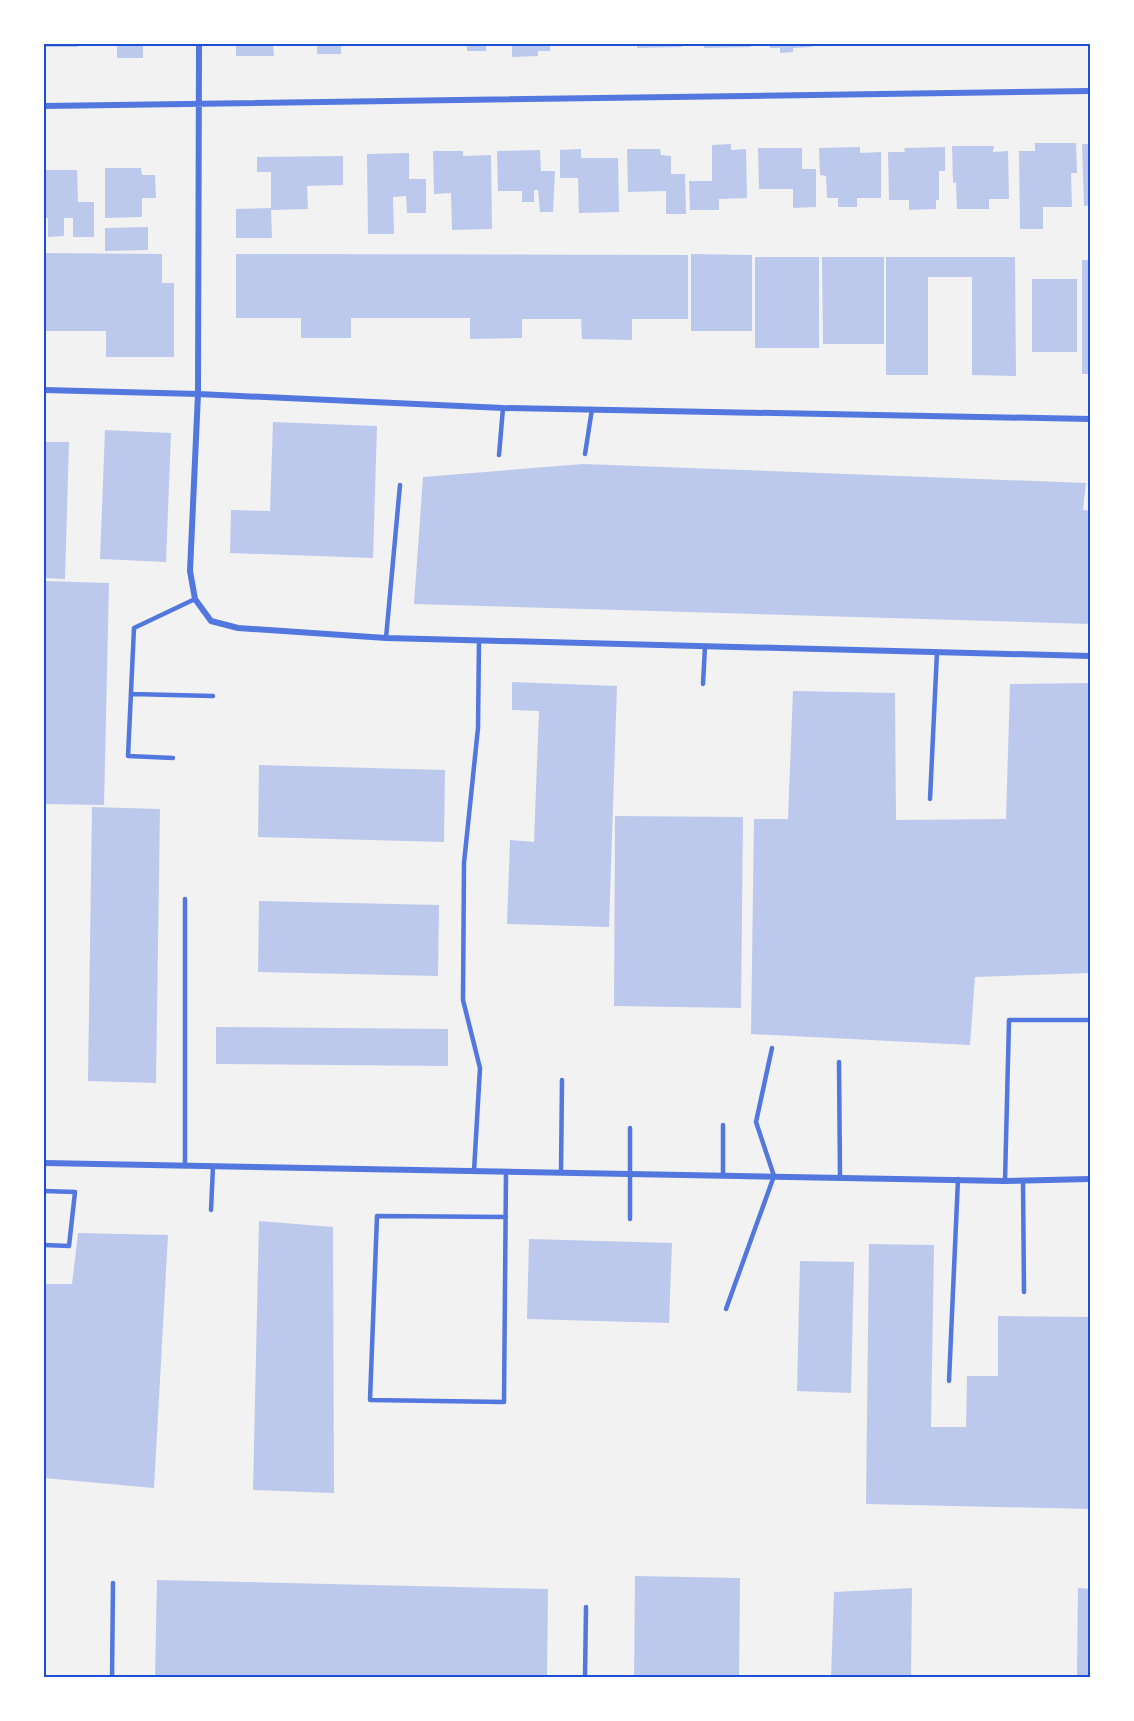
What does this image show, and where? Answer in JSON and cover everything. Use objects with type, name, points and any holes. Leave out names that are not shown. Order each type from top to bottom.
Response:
[{"type":"street","points":[[199,44],[198,394],[190,571],[195,599],[211,621],[238,628],[386,638],[1090,656]]},
{"type":"street","points":[[44,106],[1090,91]]},
{"type":"street","points":[[44,390],[198,394],[503,408],[1090,419]]},
{"type":"street","points":[[44,1163],[1005,1181],[1090,1179]]},
{"type":"lane","points":[[499,455],[503,408]]},
{"type":"lane","points":[[585,454],[592,409]]},
{"type":"lane","points":[[386,638],[400,485]]},
{"type":"lane","points":[[173,758],[128,756],[134,628],[195,599]]},
{"type":"lane","points":[[474,1171],[480,1068],[463,1000],[464,875],[478,728],[479,640]]},
{"type":"lane","points":[[703,684],[705,646]]},
{"type":"lane","points":[[930,799],[937,652]]},
{"type":"lane","points":[[131,694],[213,696]]},
{"type":"lane","points":[[185,899],[185,1166]]},
{"type":"lane","points":[[1005,1181],[1009,1020],[1090,1020]]},
{"type":"lane","points":[[726,1309],[774,1176],[756,1122],[772,1048]]},
{"type":"lane","points":[[839,1062],[840,1177]]},
{"type":"lane","points":[[561,1172],[562,1080]]},
{"type":"lane","points":[[723,1125],[723,1175]]},
{"type":"lane","points":[[630,1128],[628,1174],[630,1219]]},
{"type":"lane","points":[[211,1210],[213,1166]]},
{"type":"lane","points":[[506,1171],[506,1217],[504,1402],[370,1400],[377,1216],[506,1217]]},
{"type":"lane","points":[[949,1381],[958,1179]]},
{"type":"lane","points":[[1023,1180],[1024,1292]]},
{"type":"lane","points":[[44,1191],[75,1192],[69,1246],[44,1245]]},
{"type":"lane","points":[[112,1677],[113,1583]]},
{"type":"lane","points":[[585,1677],[586,1607]]},
{"type":"building","points":[[44,44],[78,44],[78,47],[44,47]]},
{"type":"building","points":[[117,44],[143,44],[143,58],[117,58]]},
{"type":"building","points":[[236,44],[273,44],[274,56],[236,56]]},
{"type":"building","points":[[317,44],[341,44],[341,54],[317,54]]},
{"type":"building","points":[[467,44],[486,44],[486,51],[467,51]]},
{"type":"building","points":[[512,44],[550,44],[550,51],[538,51],[538,56],[512,57]]},
{"type":"building","points":[[637,44],[681,44],[682,47],[637,48]]},
{"type":"building","points":[[704,44],[751,44],[751,47],[704,48]]},
{"type":"building","points":[[769,44],[812,44],[812,47],[793,48],[793,52],[780,53],[780,48],[770,48]]},
{"type":"building","points":[[1035,143],[1076,143],[1077,173],[1071,173],[1072,207],[1043,207],[1043,229],[1020,229],[1019,151],[1035,151]]},
{"type":"building","points":[[731,144],[731,150],[746,149],[747,198],[719,199],[719,210],[690,210],[689,181],[712,181],[712,145]]},
{"type":"building","points":[[1082,144],[1090,144],[1090,205],[1084,206]]},
{"type":"building","points":[[952,146],[994,146],[993,152],[1008,151],[1009,199],[989,199],[989,209],[957,209],[956,182],[953,183]]},
{"type":"building","points":[[860,147],[860,153],[881,152],[881,198],[857,198],[857,207],[838,207],[838,198],[827,198],[826,176],[820,175],[819,148]]},
{"type":"building","points":[[945,147],[945,171],[939,171],[939,200],[936,200],[936,209],[909,210],[909,200],[889,200],[888,152],[905,152],[904,148]]},
{"type":"building","points":[[758,148],[802,148],[802,169],[816,169],[816,207],[793,208],[793,189],[759,189]]},
{"type":"building","points":[[581,149],[581,158],[618,158],[619,212],[579,213],[578,178],[560,178],[560,150]]},
{"type":"building","points":[[627,149],[660,149],[661,155],[671,156],[671,174],[685,174],[686,214],[666,214],[666,191],[628,192]]},
{"type":"building","points":[[540,150],[541,171],[555,171],[553,212],[540,212],[538,190],[534,190],[534,202],[522,202],[522,191],[498,191],[497,151]]},
{"type":"building","points":[[433,151],[463,151],[463,156],[491,155],[492,229],[452,230],[451,193],[434,194]]},
{"type":"building","points":[[409,153],[409,179],[426,179],[426,213],[407,213],[406,196],[393,197],[394,234],[368,234],[367,154]]},
{"type":"building","points":[[343,156],[343,185],[307,186],[308,209],[271,210],[272,238],[236,238],[236,209],[271,208],[271,172],[257,172],[257,157]]},
{"type":"building","points":[[105,168],[141,168],[142,175],[155,175],[156,198],[142,198],[142,217],[105,218]]},
{"type":"building","points":[[44,170],[77,170],[78,202],[94,202],[94,237],[73,237],[73,218],[64,218],[64,236],[48,237],[48,218],[44,218]]},
{"type":"building","points":[[148,227],[148,250],[105,251],[105,228]]},
{"type":"building","points":[[44,253],[162,254],[162,283],[174,283],[174,357],[106,357],[106,331],[44,331]]},
{"type":"building","points":[[236,254],[688,255],[688,319],[632,319],[632,340],[582,339],[581,319],[522,319],[522,338],[470,339],[470,318],[351,318],[351,338],[301,338],[301,318],[236,318]]},
{"type":"building","points":[[691,254],[752,255],[752,331],[691,331]]},
{"type":"building","points":[[755,257],[819,257],[819,348],[755,348]]},
{"type":"building","points":[[822,257],[884,257],[884,344],[823,344]]},
{"type":"building","points":[[886,257],[1015,257],[1016,376],[972,375],[972,277],[928,277],[928,375],[886,375]]},
{"type":"building","points":[[1082,260],[1090,260],[1090,374],[1082,374]]},
{"type":"building","points":[[1032,279],[1077,279],[1077,352],[1032,352]]},
{"type":"building","points":[[273,422],[377,426],[373,558],[230,553],[231,510],[270,511]]},
{"type":"building","points":[[105,430],[171,433],[166,562],[100,559]]},
{"type":"building","points":[[44,442],[69,442],[65,579],[44,578]]},
{"type":"building","points":[[583,464],[1086,483],[1083,510],[1090,511],[1090,624],[414,604],[423,477]]},
{"type":"building","points":[[44,581],[109,583],[104,805],[44,804]]},
{"type":"building","points":[[512,682],[617,686],[609,927],[507,924],[510,840],[534,842],[539,711],[512,710]]},
{"type":"building","points":[[1090,683],[1090,973],[975,977],[970,1045],[751,1034],[754,819],[788,819],[793,691],[895,693],[896,820],[1006,819],[1010,684]]},
{"type":"building","points":[[259,765],[445,770],[444,842],[258,837]]},
{"type":"building","points":[[92,807],[160,809],[156,1083],[88,1081]]},
{"type":"building","points":[[615,816],[743,817],[741,1008],[614,1006]]},
{"type":"building","points":[[259,901],[439,905],[438,976],[258,972]]},
{"type":"building","points":[[216,1027],[448,1029],[448,1066],[216,1064]]},
{"type":"building","points":[[259,1221],[333,1227],[334,1493],[253,1490]]},
{"type":"building","points":[[78,1233],[168,1235],[154,1488],[44,1478],[44,1284],[72,1284]]},
{"type":"building","points":[[529,1239],[672,1243],[669,1323],[527,1319]]},
{"type":"building","points":[[869,1244],[934,1245],[931,1427],[966,1427],[967,1376],[998,1376],[998,1316],[1090,1317],[1090,1509],[866,1504]]},
{"type":"building","points":[[800,1261],[854,1262],[851,1393],[797,1391]]},
{"type":"building","points":[[635,1576],[740,1578],[739,1678],[634,1678]]},
{"type":"building","points":[[157,1580],[548,1589],[547,1678],[155,1678]]},
{"type":"building","points":[[912,1588],[911,1678],[831,1678],[834,1592]]},
{"type":"building","points":[[1078,1588],[1090,1589],[1090,1678],[1077,1678]]}]
